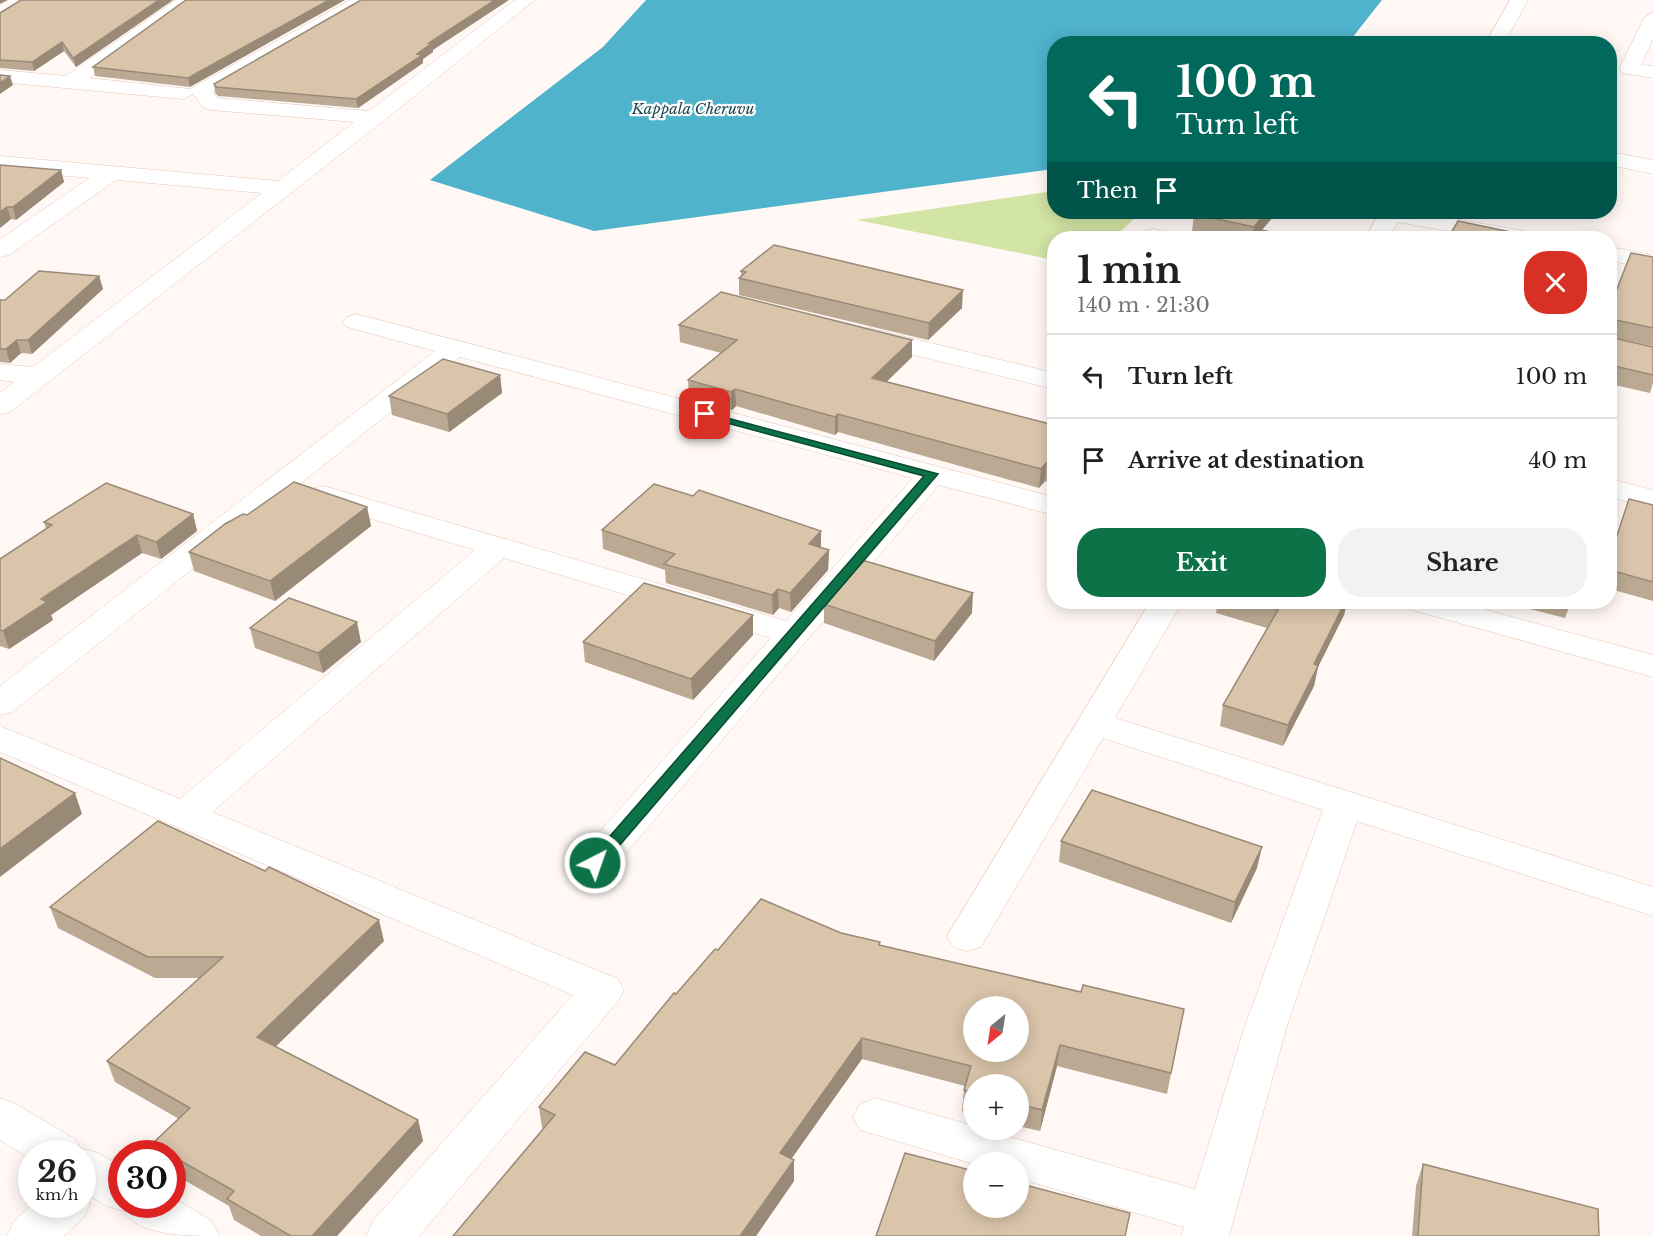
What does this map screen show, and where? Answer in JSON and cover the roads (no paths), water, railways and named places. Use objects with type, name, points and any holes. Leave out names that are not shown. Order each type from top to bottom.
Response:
[{"type":"street","points":[[72,81],[188,0]]},
{"type":"street","points":[[363,0],[200,90],[211,104],[375,118]]},
{"type":"street","points":[[0,406],[526,0]]},
{"type":"street","points":[[1499,36],[1519,0]]},
{"type":"street","points":[[1653,18],[1629,69],[1653,72]]},
{"type":"street","points":[[0,76],[183,93]]},
{"type":"street","points":[[1617,160],[1653,167]]},
{"type":"street","points":[[0,163],[283,188]]},
{"type":"street","points":[[0,250],[111,173]]},
{"type":"street","points":[[1423,219],[1487,231]]},
{"type":"street","points":[[1617,255],[1653,262]]},
{"type":"street","points":[[356,322],[1047,504]]},
{"type":"street","points":[[850,332],[1045,379]]},
{"type":"street","points":[[0,704],[455,348]]},
{"type":"street","points":[[0,372],[38,375]]},
{"type":"street","points":[[595,863],[932,474]]},
{"type":"street","points":[[281,482],[793,634]]},
{"type":"street","points":[[1617,490],[1653,499]]},
{"type":"street","points":[[185,814],[498,547]]},
{"type":"street","points":[[967,936],[1162,609]]},
{"type":"street","points":[[1457,609],[1653,666]]},
{"type":"street","points":[[1093,723],[1653,902]]},
{"type":"street","points":[[0,738],[603,990],[390,1236]]},
{"type":"street","points":[[876,1117],[1208,1225],[1265,1029],[1344,804]]},
{"type":"street","points":[[0,1117],[31,1140]]},
{"type":"street","points":[[31,1236],[48,1218]]},
{"type":"street","points":[[166,1218],[195,1236]]},
{"type":"water","name":"Kappala Cheruvu","points":[[646,0],[1382,0],[1354,36],[1047,36],[1047,170],[594,231],[430,180],[603,47]]}]
